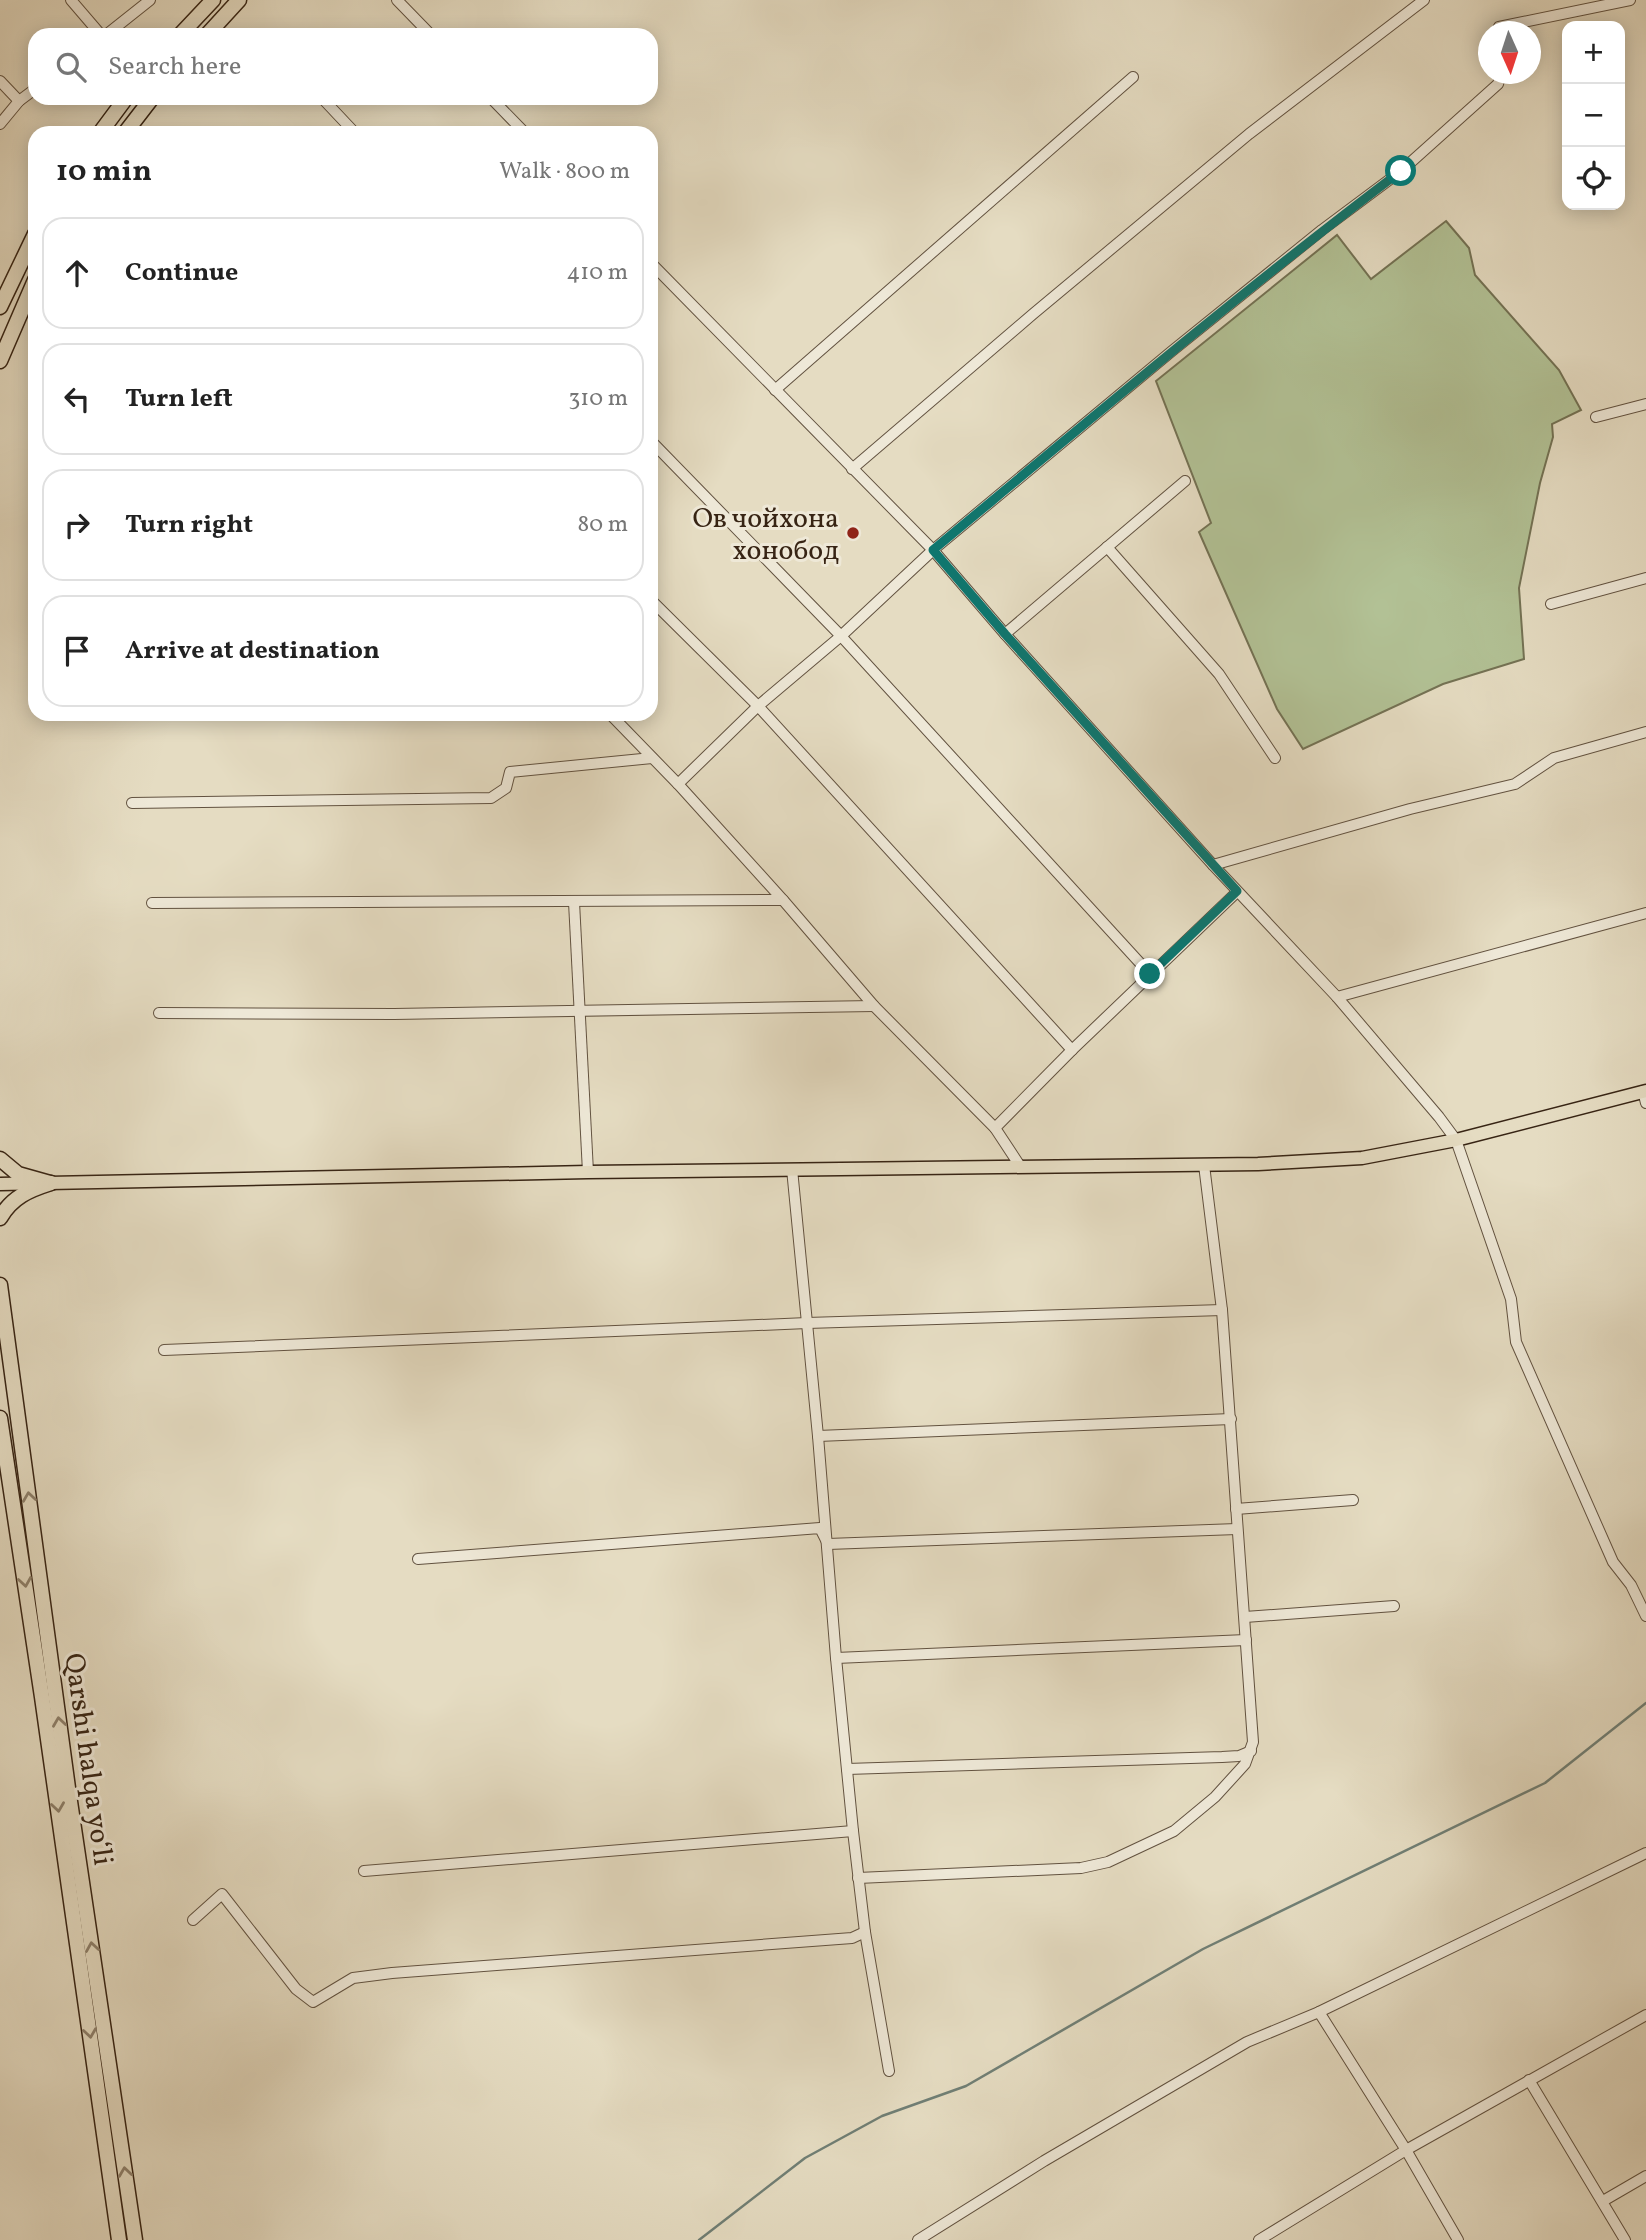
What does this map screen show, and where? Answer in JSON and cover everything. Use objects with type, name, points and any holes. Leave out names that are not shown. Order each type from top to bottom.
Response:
[{"type":"highway","points":[[187,28],[213,0]]},
{"type":"highway","points":[[213,28],[239,0]]},
{"type":"highway","points":[[105,126],[121,105]]},
{"type":"highway","points":[[130,126],[147,105]]},
{"type":"highway","points":[[0,307],[28,249]]},
{"type":"highway","points":[[0,361],[28,295]]},
{"type":"highway","points":[[0,1159],[18,1174],[51,1183]]},
{"type":"highway","points":[[0,1218],[16,1198],[31,1189],[51,1183]]},
{"type":"highway","name":"Qarshi halqa yoʻli","points":[[0,1285],[119,2240]]},
{"type":"highway","name":"Qarshi halqa yoʻli","points":[[0,1418],[135,2240]]},
{"type":"main road","points":[[0,1184],[588,1172],[1204,1166],[1362,1158],[1456,1140],[1645,1095]]},
{"type":"street","points":[[71,0],[97,28]]},
{"type":"street","points":[[112,28],[150,0]]},
{"type":"street","points":[[397,0],[424,28]]},
{"type":"street","points":[[852,469],[1249,134],[1424,0]]},
{"type":"street","points":[[1528,21],[1630,0]]},
{"type":"street","points":[[775,390],[1133,77]]},
{"type":"street","points":[[0,81],[19,101]]},
{"type":"street","points":[[678,784],[758,706],[841,636],[933,550],[1172,351],[1322,230],[1401,171],[1497,84]]},
{"type":"street","points":[[0,124],[28,94]]},
{"type":"street","points":[[329,105],[348,126]]},
{"type":"street","points":[[498,105],[518,126]]},
{"type":"street","points":[[658,270],[933,550],[1213,865],[1337,997],[1456,1140],[1511,1299],[1516,1342],[1613,1562],[1631,1585],[1646,1616]]},
{"type":"street","points":[[1596,417],[1646,404]]},
{"type":"street","points":[[658,448],[841,636],[1150,974]]},
{"type":"street","points":[[1005,634],[1185,481]]},
{"type":"street","points":[[1107,547],[1219,674],[1275,758]]},
{"type":"street","points":[[1551,604],[1646,578]]},
{"type":"street","points":[[658,607],[758,706],[1072,1050]]},
{"type":"street","points":[[617,721],[783,900],[874,1006],[995,1128],[1020,1166]]},
{"type":"street","points":[[1213,865],[1410,809],[1515,784],[1553,758],[1646,732]]},
{"type":"street","points":[[132,803],[491,798],[506,788],[510,772],[652,758]]},
{"type":"street","points":[[995,1128],[1237,891]]},
{"type":"street","points":[[152,903],[783,900]]},
{"type":"street","points":[[574,902],[588,1172]]},
{"type":"street","points":[[1337,997],[1646,914]]},
{"type":"street","points":[[159,1013],[394,1014],[874,1006]]},
{"type":"street","points":[[858,1878],[1081,1868],[1108,1862],[1174,1831],[1215,1797],[1245,1764],[1253,1742],[1245,1618],[1222,1310],[1204,1166]]},
{"type":"street","points":[[792,1169],[858,1878],[889,2071]]},
{"type":"street","points":[[164,1350],[807,1323],[1222,1310]]},
{"type":"street","points":[[818,1436],[1231,1419]]},
{"type":"street","points":[[1236,1509],[1353,1500]]},
{"type":"street","points":[[418,1559],[820,1528],[828,1544]]},
{"type":"street","points":[[828,1544],[1237,1529]]},
{"type":"street","points":[[1245,1618],[1394,1606]]},
{"type":"street","points":[[836,1658],[1246,1640]]},
{"type":"street","points":[[847,1769],[1222,1757],[1239,1756],[1251,1751]]},
{"type":"street","points":[[364,1871],[853,1831]]},
{"type":"street","points":[[918,2240],[1044,2161],[1247,2042],[1319,2012],[1646,1853]]},
{"type":"street","points":[[193,1920],[222,1894],[296,1989],[313,2002],[353,1978],[392,1972],[852,1938],[865,1932]]},
{"type":"street","points":[[1319,2012],[1406,2150],[1458,2240]]},
{"type":"street","points":[[1259,2240],[1406,2150],[1646,2015]]},
{"type":"street","points":[[1529,2080],[1625,2240]]},
{"type":"street","points":[[1603,2201],[1646,2176]]},
{"type":"green space","points":[[1446,221],[1469,248],[1475,275],[1559,370],[1581,410],[1552,424],[1553,437],[1540,483],[1519,588],[1524,659],[1443,684],[1303,749],[1277,709],[1199,532],[1211,523],[1156,381],[1337,235],[1371,279]]},
{"type":"waterway","points":[[699,2240],[805,2158],[882,2116],[966,2086],[1203,1949],[1545,1783],[1646,1703]]},
{"type":"place","name":"Ов чойхона хонобод","points":[[853,533]]},
{"type":"route","points":[[1150,974],[1237,891],[1005,634],[933,550],[1172,351],[1322,230],[1401,171]]}]
